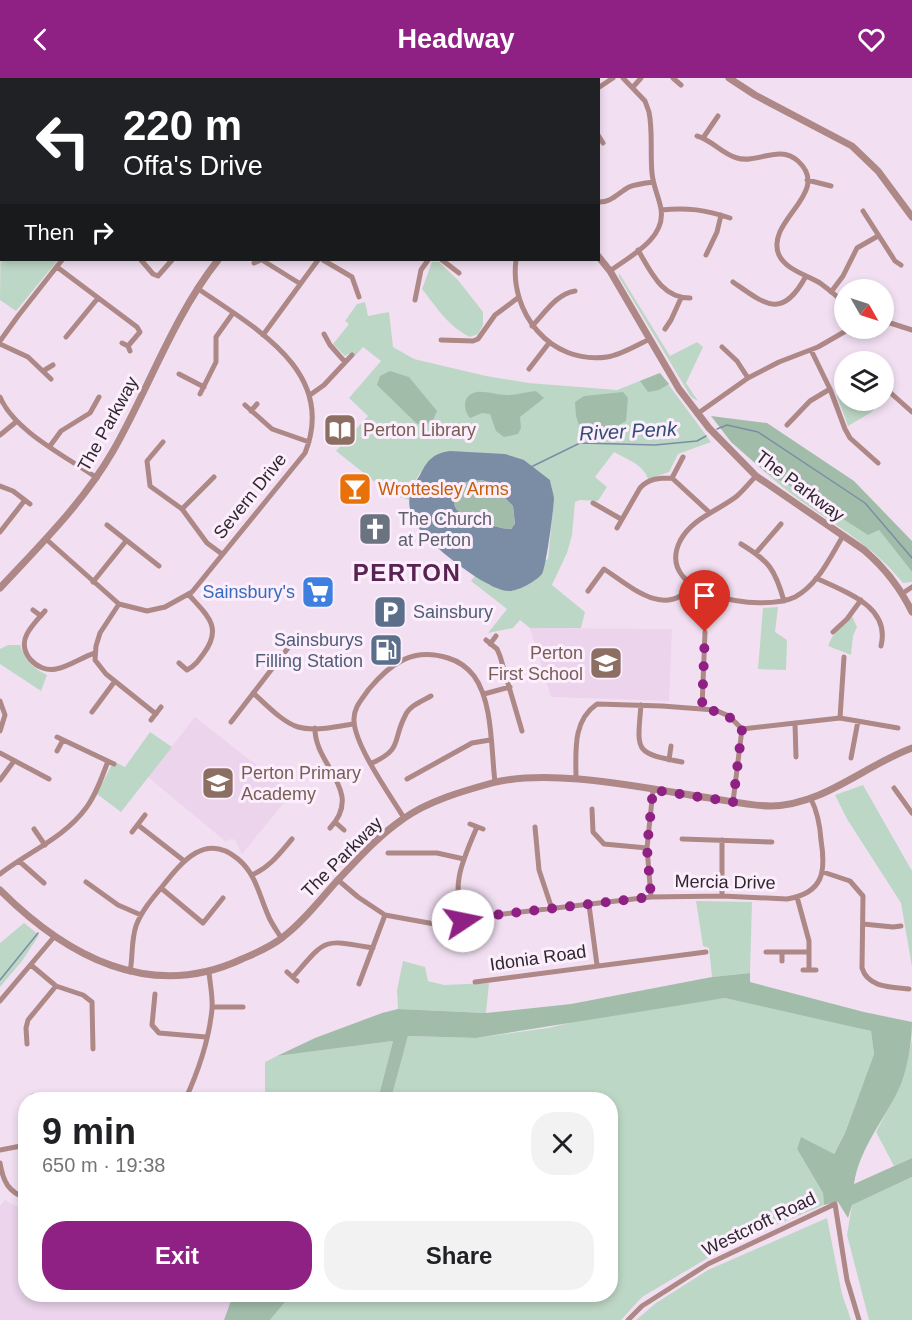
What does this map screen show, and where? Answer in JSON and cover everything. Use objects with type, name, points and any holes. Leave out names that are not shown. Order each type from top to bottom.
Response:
[{"type":"street","points":[[600,87],[613,78]]},
{"type":"street","points":[[610,270],[656,234],[661,210],[653,182],[650,120],[645,101],[623,78]]},
{"type":"street","points":[[633,87],[641,78]]},
{"type":"street","points":[[673,78],[681,85]]},
{"type":"street","points":[[729,78],[852,146],[878,171],[912,217]]},
{"type":"street","points":[[718,116],[700,137],[726,154],[740,159],[781,154],[800,163],[807,180],[802,201],[781,227],[776,243],[781,258],[834,295]]},
{"type":"street","points":[[600,138],[603,142]]},
{"type":"street","points":[[807,180],[831,186]]},
{"type":"street","points":[[600,202],[610,200],[637,184],[653,182]]},
{"type":"street","points":[[661,210],[693,208],[730,218]]},
{"type":"street","points":[[863,211],[895,261],[901,265]]},
{"type":"street","points":[[717,253],[708,252],[717,232],[721,215]]},
{"type":"street","points":[[831,292],[843,276],[857,248],[878,236]]},
{"type":"street","points":[[638,250],[663,289],[681,298],[690,298]]},
{"type":"street","name":"The Parkway","points":[[600,258],[610,270],[679,389],[697,414],[756,476],[843,536],[879,564],[903,593],[912,612]]},
{"type":"street","points":[[51,379],[28,357],[0,343],[61,261]]},
{"type":"street","points":[[142,261],[153,274],[158,276],[171,261]]},
{"type":"street","name":"The Parkway","points":[[0,588],[46,539],[97,478],[141,398],[196,288],[217,261]]},
{"type":"street","points":[[254,263],[259,261]]},
{"type":"street","points":[[264,261],[299,283]]},
{"type":"street","points":[[263,335],[317,261]]},
{"type":"street","points":[[325,261],[351,276],[359,297]]},
{"type":"street","points":[[415,300],[421,270],[427,261]]},
{"type":"street","points":[[443,261],[459,273]]},
{"type":"street","points":[[516,261],[515,272],[519,297],[532,326],[549,343],[576,355],[608,357],[650,339]]},
{"type":"street","points":[[57,267],[137,327],[140,332],[127,347]]},
{"type":"street","points":[[733,282],[762,303],[778,304],[792,297],[806,276]]},
{"type":"street","points":[[736,293],[741,287]]},
{"type":"street","name":"Severn Drive","points":[[46,539],[119,604],[138,610],[157,610],[189,595],[305,453],[313,422],[310,395],[292,362],[263,335],[196,288]]},
{"type":"street","points":[[532,326],[558,298],[575,291]]},
{"type":"street","points":[[441,340],[473,341],[478,339],[495,315],[519,297]]},
{"type":"street","points":[[76,338],[67,335],[98,298]]},
{"type":"street","points":[[665,329],[681,298]]},
{"type":"street","points":[[200,394],[216,362],[216,338],[233,313]]},
{"type":"street","points":[[894,324],[912,330]]},
{"type":"street","points":[[324,334],[330,345],[345,362]]},
{"type":"street","points":[[697,414],[748,378],[834,337]]},
{"type":"street","points":[[529,369],[549,343]]},
{"type":"street","points":[[722,348],[737,361],[748,378]]},
{"type":"street","points":[[811,350],[830,389],[844,429],[850,438],[877,459]]},
{"type":"street","points":[[310,395],[324,385],[352,355]]},
{"type":"street","points":[[43,371],[53,365]]},
{"type":"street","points":[[183,373],[204,387]]},
{"type":"street","points":[[787,425],[810,401],[830,389]]},
{"type":"street","points":[[894,396],[912,412]]},
{"type":"street","points":[[0,397],[24,430],[97,478]]},
{"type":"street","points":[[50,446],[62,431],[83,419],[99,397]]},
{"type":"street","points":[[251,411],[257,404]]},
{"type":"street","points":[[245,405],[272,429],[309,442]]},
{"type":"street","points":[[93,408],[100,413]]},
{"type":"street","points":[[0,435],[16,422]]},
{"type":"street","points":[[163,442],[147,461],[150,486],[182,509],[207,543],[222,554]]},
{"type":"street","points":[[672,478],[683,457]]},
{"type":"street","points":[[756,476],[736,497],[699,520],[682,539],[676,552],[681,573],[692,585],[698,589],[741,602],[784,601],[802,592],[816,578],[843,536]]},
{"type":"street","points":[[182,509],[214,477]]},
{"type":"street","points":[[617,528],[644,483],[657,478],[672,478],[710,513]]},
{"type":"street","points":[[0,486],[13,491],[30,504]]},
{"type":"street","points":[[0,532],[25,500]]},
{"type":"street","points":[[593,503],[621,519]]},
{"type":"street","points":[[107,525],[159,566]]},
{"type":"street","points":[[756,553],[781,525]]},
{"type":"street","points":[[93,582],[126,541]]},
{"type":"street","points":[[741,544],[756,553],[775,572],[784,601]]},
{"type":"street","points":[[588,591],[604,569],[641,594],[664,601],[685,594],[692,585]]},
{"type":"street","points":[[816,578],[869,605],[879,620],[882,630],[881,646]]},
{"type":"street","points":[[903,593],[912,587]]},
{"type":"street","points":[[179,663],[187,670],[193,667],[213,636],[210,620],[189,595]]},
{"type":"street","points":[[833,632],[847,619],[861,600]]},
{"type":"street","points":[[119,604],[100,633],[95,660],[100,668],[156,714]]},
{"type":"street","points":[[33,610],[43,614],[26,634],[24,644],[28,657],[39,667],[46,670],[57,669],[95,653]]},
{"type":"street","points":[[702,708],[705,632]]},
{"type":"street","points":[[496,636],[488,642],[497,649],[500,656],[521,728],[528,723]]},
{"type":"street","points":[[231,722],[238,717],[286,650],[291,658]]},
{"type":"street","points":[[404,818],[356,735],[354,715],[372,686],[390,668],[412,656],[424,653],[455,660],[473,675],[484,694],[495,782]]},
{"type":"street","points":[[840,718],[844,657]]},
{"type":"street","points":[[835,663],[843,664]]},
{"type":"street","points":[[93,707],[116,681]]},
{"type":"street","points":[[484,694],[510,687]]},
{"type":"street","points":[[253,693],[294,725],[315,728],[354,724]]},
{"type":"street","points":[[372,763],[384,758],[395,748],[409,710],[431,696]]},
{"type":"street","points":[[0,701],[5,715],[0,731]]},
{"type":"street","points":[[576,779],[576,746],[581,722],[589,710],[597,704],[702,708],[726,714],[742,729],[840,718],[898,728]]},
{"type":"street","points":[[641,705],[638,742],[640,748],[651,756],[682,762]]},
{"type":"street","points":[[151,720],[161,707]]},
{"type":"street","points":[[851,758],[858,721]]},
{"type":"street","points":[[795,723],[796,757]]},
{"type":"street","points":[[315,728],[317,745],[340,788],[343,800],[341,811],[330,828]]},
{"type":"street","points":[[733,802],[742,729]]},
{"type":"street","points":[[0,874],[45,845],[69,826],[88,806],[111,763],[60,739],[57,751]]},
{"type":"street","points":[[407,779],[472,743],[490,740]]},
{"type":"street","points":[[669,760],[671,746]]},
{"type":"street","name":"The Parkway","points":[[0,890],[29,918],[54,937],[93,959],[130,972],[154,976],[209,972],[236,962],[282,939],[369,847],[404,818],[444,798],[495,782],[538,778],[576,779],[733,802],[772,806],[791,804],[811,799],[910,747]]},
{"type":"street","points":[[0,753],[49,779]]},
{"type":"street","points":[[0,780],[14,761]]},
{"type":"street","points":[[894,788],[912,813]]},
{"type":"street","points":[[651,897],[647,848],[653,790]]},
{"type":"street","points":[[900,796],[907,790]]},
{"type":"street","points":[[811,799],[820,829],[823,872],[850,880],[863,896],[864,974],[875,983],[906,988],[903,979]]},
{"type":"street","points":[[592,809],[593,832],[604,844],[647,848]]},
{"type":"street","points":[[132,832],[145,815]]},
{"type":"street","points":[[335,822],[344,830]]},
{"type":"street","points":[[463,921],[457,897],[464,859],[480,828],[470,824]]},
{"type":"street","points":[[138,825],[183,860]]},
{"type":"street","points":[[535,827],[538,870],[552,909]]},
{"type":"street","points":[[34,829],[45,845]]},
{"type":"street","points":[[252,875],[263,870],[292,839]]},
{"type":"street","points":[[682,839],[772,842]]},
{"type":"street","points":[[722,840],[722,896]]},
{"type":"street","points":[[130,972],[132,942],[141,915],[183,860],[196,852],[207,849],[223,850],[238,859],[252,875],[267,914],[282,939]]},
{"type":"street","points":[[388,853],[437,853],[464,859]]},
{"type":"street","points":[[396,853],[396,861]]},
{"type":"street","points":[[19,861],[44,883]]},
{"type":"street","name":"Mercia Drive","points":[[338,880],[385,915],[450,925],[495,915],[651,897],[722,896],[788,899],[811,890],[823,872]]},
{"type":"street","points":[[86,882],[118,905],[141,915]]},
{"type":"street","points":[[161,888],[203,923],[223,898]]},
{"type":"street","points":[[797,897],[809,941],[809,970]]},
{"type":"street","name":"Idonia Road","points":[[589,904],[597,965]]},
{"type":"street","points":[[359,984],[385,915]]},
{"type":"street","points":[[863,924],[902,926]]},
{"type":"street","points":[[893,927],[893,935]]},
{"type":"street","points":[[0,1001],[54,937]]},
{"type":"street","points":[[287,972],[295,979],[319,947],[325,943],[339,942],[373,948]]},
{"type":"street","name":"Idonia Road","points":[[475,982],[706,952]]},
{"type":"street","points":[[766,952],[809,952]]},
{"type":"street","points":[[782,952],[782,961]]},
{"type":"street","points":[[30,965],[56,986],[83,996],[92,1002],[93,1046],[100,1043]]},
{"type":"street","points":[[188,1092],[198,1068],[212,1007],[209,972]]},
{"type":"street","name":"Idonia Road","points":[[482,973],[483,981]]},
{"type":"street","points":[[27,1044],[28,1020],[56,986]]},
{"type":"street","points":[[155,994],[152,1025],[159,1033],[206,1037]]},
{"type":"street","points":[[154,1002],[163,1003]]},
{"type":"street","points":[[212,1007],[243,1007]]},
{"type":"street","points":[[0,1150],[18,1147]]},
{"type":"street","points":[[0,1163],[4,1182],[18,1195]]},
{"type":"street","name":"Westcroft Road","points":[[628,1320],[642,1306],[708,1264],[836,1204],[847,1280],[859,1320]]},
{"type":"shaded area","name":"Perton First School","points":[[530,628],[672,629],[669,701],[551,697]]},
{"type":"shaded area","name":"Perton Primary Academy","points":[[195,717],[292,793],[242,854],[235,840],[225,841],[148,777]]},
{"type":"shaded area","points":[[5,1200],[18,1207],[18,1302],[230,1302],[224,1320],[0,1320],[0,1206]]},
{"type":"green space","points":[[0,261],[57,261],[16,311],[0,300]]},
{"type":"green space","points":[[432,262],[439,262],[458,280],[483,312],[483,325],[478,334],[470,337],[456,328],[422,289]]},
{"type":"green space","points":[[619,273],[670,356],[697,342],[703,347],[686,383],[698,401],[691,397],[619,277]]},
{"type":"green space","points":[[365,302],[368,316],[389,312],[393,347],[414,359],[486,376],[529,383],[617,390],[660,373],[711,442],[678,454],[669,472],[648,479],[642,469],[614,452],[595,477],[607,487],[598,501],[575,502],[572,535],[567,553],[552,585],[585,612],[581,628],[530,628],[520,620],[513,628],[488,633],[507,609],[471,581],[475,576],[489,585],[548,559],[554,500],[550,480],[524,460],[424,467],[412,486],[409,500],[390,494],[336,451],[368,416],[349,398],[381,361],[363,347],[355,356],[352,352],[345,356],[333,344],[349,324],[345,321],[357,304]]},
{"type":"green space","points":[[390,371],[409,377],[437,411],[433,420],[424,426],[416,423],[377,385],[380,376]]},
{"type":"green space","points":[[660,373],[669,384],[659,390],[648,392],[640,381]]},
{"type":"green space","points":[[536,391],[544,398],[520,417],[521,428],[518,434],[504,437],[496,431],[490,414],[482,413],[470,418],[467,414],[465,402],[472,393],[514,395]]},
{"type":"green space","points":[[623,392],[628,398],[626,421],[603,430],[591,431],[580,428],[575,402],[584,396]]},
{"type":"green space","points":[[842,411],[872,411],[870,413],[848,426]]},
{"type":"green space","points":[[711,416],[767,423],[854,481],[912,541],[912,572],[879,530],[868,535],[811,498],[765,472],[731,442]]},
{"type":"green space","points":[[765,472],[811,498],[879,530],[912,572],[912,582],[903,583],[888,566],[855,538],[782,487]]},
{"type":"green space","points":[[480,480],[489,482],[513,506],[515,525],[510,529],[493,526],[457,510],[454,497],[462,484]]},
{"type":"green space","points":[[778,607],[775,632],[787,640],[786,670],[758,669],[763,608]]},
{"type":"green space","points":[[852,616],[857,627],[853,636],[851,655],[828,646],[832,637]]},
{"type":"green space","points":[[8,645],[20,645],[30,663],[47,675],[41,691],[0,664],[0,649]]},
{"type":"green space","points":[[150,732],[172,747],[121,812],[97,794],[111,766],[115,762],[125,767]]},
{"type":"green space","points":[[863,785],[912,871],[912,967],[901,903],[847,819],[835,795]]},
{"type":"green space","points":[[696,901],[752,902],[750,973],[712,977],[709,948],[703,946]]},
{"type":"green space","points":[[24,923],[39,935],[22,961],[0,987],[0,943]]},
{"type":"green space","points":[[403,961],[425,967],[428,981],[444,985],[489,983],[486,1013],[398,1009],[397,990]]},
{"type":"green space","points":[[750,973],[750,982],[912,1022],[904,1075],[898,1091],[866,1148],[854,1184],[912,1158],[912,1177],[852,1205],[848,1218],[838,1202],[824,1205],[823,1193],[797,1149],[801,1137],[834,1154],[845,1133],[874,1054],[871,1031],[725,998],[476,1038],[408,1036],[393,1092],[380,1092],[393,1041],[277,1056],[315,1038],[398,1009],[486,1013],[571,1004],[712,977]]},
{"type":"green space","points":[[725,998],[775,1007],[871,1031],[874,1054],[845,1133],[833,1155],[801,1138],[797,1149],[823,1193],[824,1205],[733,1243],[642,1297],[621,1320],[270,1320],[285,1302],[618,1302],[618,1092],[393,1092],[408,1036],[476,1038],[548,1028],[600,1016]]},
{"type":"green space","points":[[912,1040],[912,1158],[894,1166],[876,1132],[899,1088]]},
{"type":"green space","points":[[393,1041],[380,1092],[265,1092],[265,1062],[277,1056]]},
{"type":"green space","points":[[912,1177],[912,1320],[869,1320],[847,1235],[852,1205]]},
{"type":"green space","points":[[827,1218],[842,1294],[851,1320],[636,1320],[656,1303],[708,1270]]},
{"type":"green space","points":[[230,1302],[285,1302],[270,1320],[224,1320]]},
{"type":"water","points":[[444,452],[505,454],[524,460],[550,480],[554,498],[550,537],[544,569],[536,580],[513,591],[494,587],[446,555],[419,528],[410,509],[411,491],[428,461]],"holes":[[[481,480],[489,482],[513,506],[515,524],[511,529],[494,526],[471,515],[461,513],[455,506],[454,497],[462,484]]]},
{"type":"waterway","name":"River Penk","points":[[717,429],[727,425],[758,432],[865,503],[912,558]]},
{"type":"waterway","name":"River Penk","points":[[531,467],[580,443],[655,445],[697,441],[706,436]]},
{"type":"waterway","name":"River Penk","points":[[0,980],[38,933]]},
{"type":"place","name":"Perton Library","points":[[340,430]]},
{"type":"place","name":"Wrottesley Arms","points":[[355,489]]},
{"type":"place","name":"The Church at Perton","points":[[375,529]]},
{"type":"place","name":"Sainsbury's","points":[[318,592]]},
{"type":"place","name":"Sainsbury","points":[[390,612]]},
{"type":"place","name":"Sainsburys Filling Station","points":[[386,650]]},
{"type":"place","name":"Perton First School","points":[[606,663]]},
{"type":"place","name":"Perton Primary Academy","points":[[218,783]]},
{"type":"district","name":"PERTON","points":[[407,573]]},
{"type":"route","points":[[463,921],[495,915],[651,897],[647,848],[653,790],[733,802],[742,729],[726,714],[702,708],[705,632]]}]
